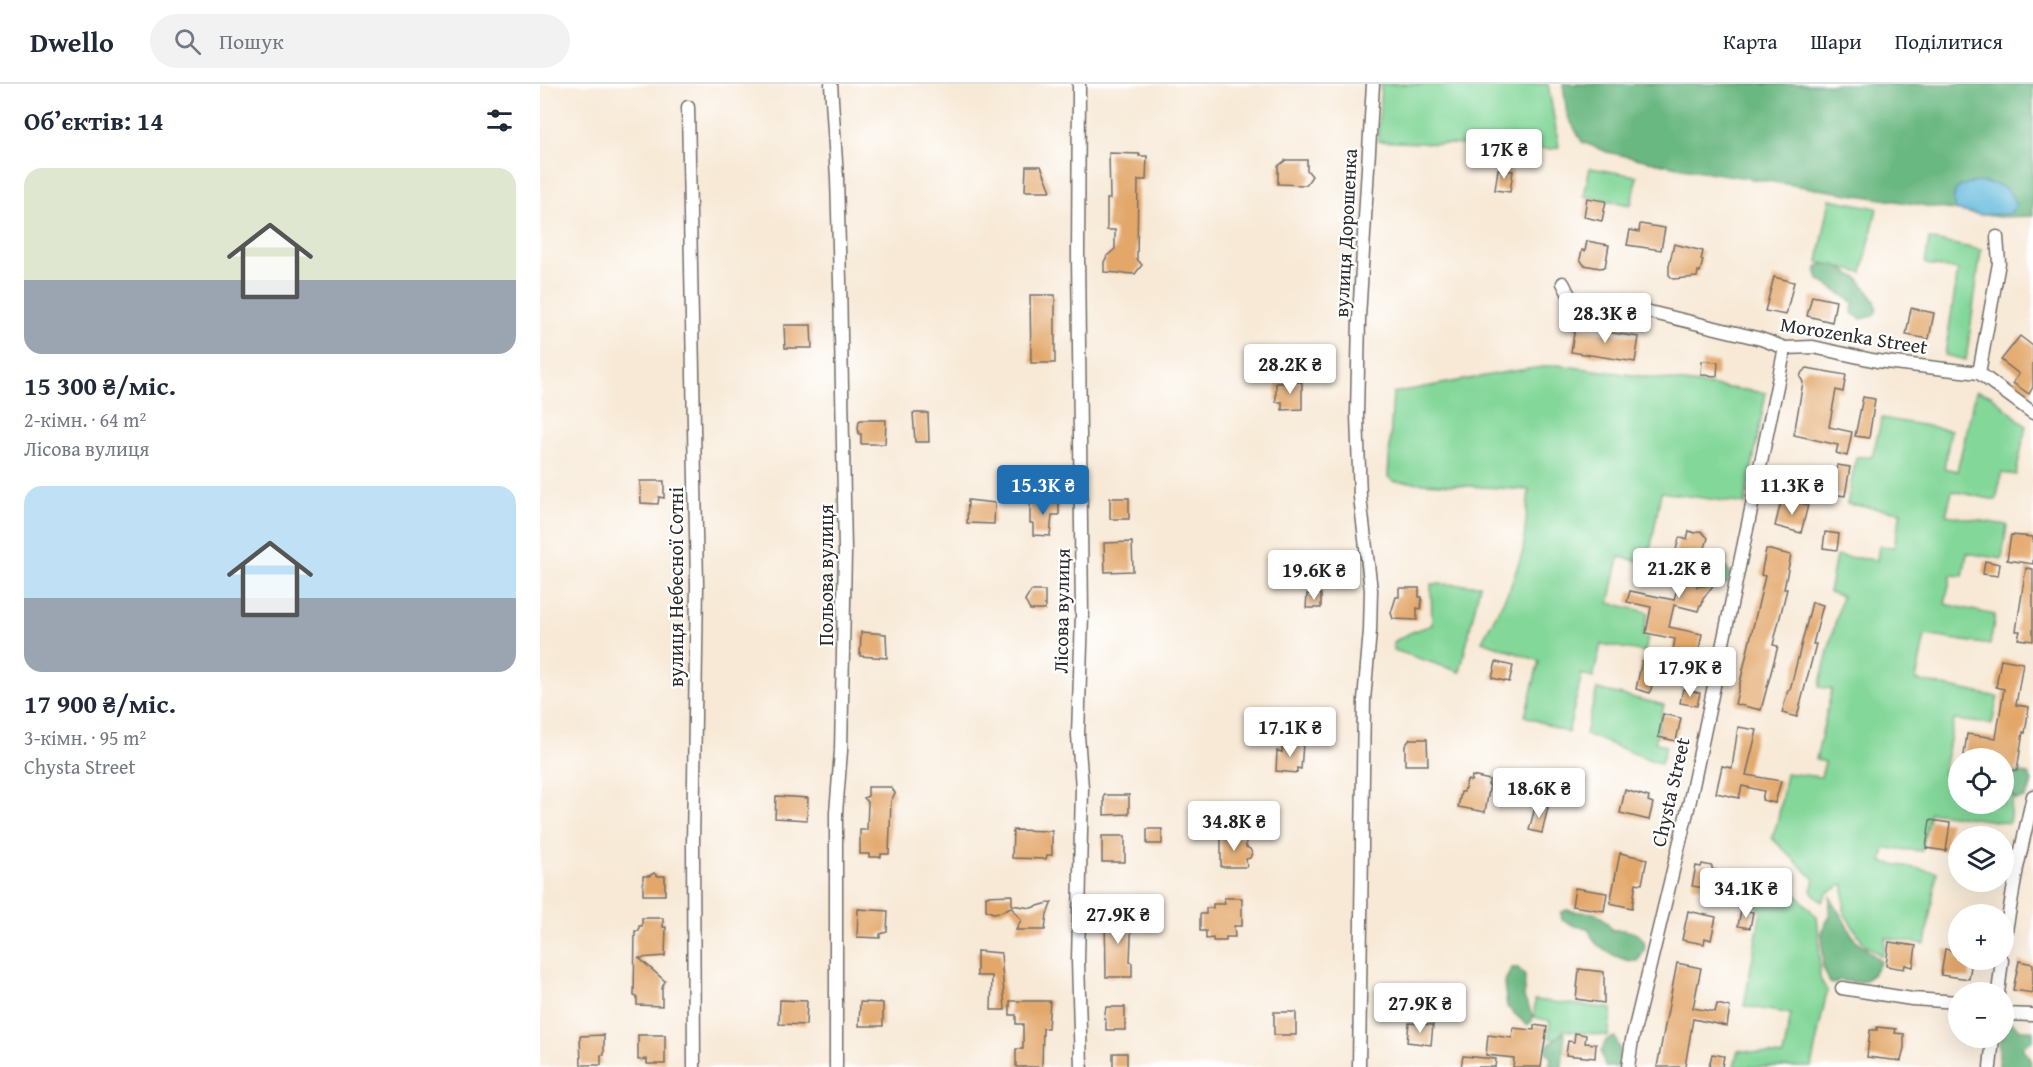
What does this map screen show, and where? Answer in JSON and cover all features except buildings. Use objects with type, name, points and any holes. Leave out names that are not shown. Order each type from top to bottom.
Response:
[{"type":"street","name":"Польова вулиця","points":[[831,84],[838,213],[845,552],[842,718],[836,836],[836,1067]]},
{"type":"street","name":"Лісова вулиця","points":[[1079,84],[1078,256],[1082,615],[1078,735],[1082,788],[1078,960],[1081,1067]]},
{"type":"street","name":"вулиця Дорошенка","points":[[1359,1067],[1364,700],[1371,590],[1360,497],[1357,416],[1359,318],[1373,84]]},
{"type":"street","name":"вулиця Небесної Сотні","points":[[688,107],[697,586],[693,845],[694,1067]]},
{"type":"street","points":[[1997,237],[1999,263],[1978,372],[2033,413]]},
{"type":"street","name":"Morozenka Street","points":[[1563,283],[1571,299],[1590,307],[1637,309],[1761,339],[1785,348],[1814,346],[1876,361],[1978,372]]},
{"type":"street","name":"Chysta Street","points":[[1628,1067],[1632,1040],[1690,800],[1785,348]]},
{"type":"street","points":[[2011,904],[2033,796]]},
{"type":"street","points":[[1842,988],[1912,999],[1948,1001]]},
{"type":"street","points":[[2014,1014],[2033,1015]]},
{"type":"street","points":[[1990,1067],[1992,1048]]},
{"type":"green space","points":[[1381,84],[1548,84],[1559,147],[1552,149],[1378,141]]},
{"type":"green space","points":[[1563,84],[2033,84],[2033,216],[1998,217],[1682,168],[1607,152],[1582,142],[1567,115]]},
{"type":"green space","points":[[1590,168],[1637,176],[1631,205],[1584,196]]},
{"type":"green space","points":[[1830,199],[1877,208],[1862,273],[1818,262]]},
{"type":"green space","points":[[1929,239],[1981,250],[1966,360],[1945,355],[1958,270],[1925,264]]},
{"type":"green space","points":[[1835,265],[1859,279],[1875,301],[1877,310],[1873,316],[1861,319],[1852,313],[1853,302],[1818,279],[1816,272],[1818,266]]},
{"type":"green space","points":[[1557,365],[1766,393],[1745,504],[1661,492],[1648,563],[1619,557],[1609,603],[1648,612],[1643,636],[1648,637],[1645,652],[1601,644],[1593,678],[1582,674],[1568,733],[1525,716],[1539,661],[1482,641],[1510,588],[1523,551],[1529,490],[1393,481],[1388,477],[1393,393]]},
{"type":"green space","points":[[1976,391],[1991,395],[2026,426],[2016,475],[2002,473],[1996,500],[1952,491],[1946,515],[2007,525],[2002,559],[1967,553],[1963,576],[1951,575],[1945,604],[1995,615],[1990,645],[1925,635],[1916,680],[1998,697],[1992,724],[1954,720],[1943,774],[1948,775],[1948,814],[2010,814],[2009,823],[1930,812],[1922,851],[1885,848],[1882,862],[1937,872],[1925,944],[1886,938],[1882,956],[1865,945],[1844,913],[1844,884],[1827,893],[1822,902],[1811,891],[1814,879],[1772,838],[1778,820],[1786,773],[1821,777],[1825,762],[1816,759],[1832,689],[1819,687],[1842,596],[1829,592],[1836,556],[1877,560],[1879,546],[1894,547],[1901,512],[1847,504],[1856,457],[1872,457],[1882,418],[1951,430],[1944,468],[1957,471]]},
{"type":"green space","points":[[1727,557],[1725,565],[1730,574],[1728,583],[1722,585],[1712,576],[1701,572],[1700,566],[1710,558]]},
{"type":"green space","points":[[1431,584],[1480,585],[1460,672],[1394,650],[1393,642],[1432,625]]},
{"type":"green space","points":[[1597,689],[1664,705],[1655,742],[1666,746],[1661,764],[1585,734]]},
{"type":"green space","points":[[2014,772],[2028,774],[2032,781],[2030,789],[2024,798],[2015,800]]},
{"type":"green space","points":[[1777,874],[1817,917],[1820,978],[1827,991],[1811,1067],[1734,1067],[1738,1050],[1783,1056],[1791,1014],[1744,1006],[1761,911],[1755,905]]},
{"type":"green space","points":[[1830,897],[1854,938],[1881,962],[1864,981],[1839,980],[1834,984],[1830,983],[1823,967],[1822,930],[1829,918]]},
{"type":"green space","points":[[1566,910],[1597,914],[1607,922],[1612,930],[1635,933],[1644,941],[1643,953],[1637,961],[1626,960],[1608,952],[1595,942],[1588,928],[1575,926],[1562,920],[1561,913]]},
{"type":"green space","points":[[1512,968],[1518,968],[1525,976],[1524,998],[1533,1016],[1532,1021],[1527,1025],[1507,1007],[1504,983]]},
{"type":"green space","points":[[1535,1000],[1612,1009],[1608,1036],[1563,1030],[1561,1039],[1549,1038],[1550,1021],[1534,1017]]},
{"type":"green space","points":[[2014,1024],[2021,1030],[2033,1030],[2033,1040],[2024,1045],[2023,1049],[2029,1056],[2031,1064],[2029,1067],[1999,1067],[1999,1048],[2014,1048]]},
{"type":"green space","points":[[1565,1033],[1562,1067],[1549,1067],[1551,1058],[1547,1053],[1547,1046]]},
{"type":"green space","points":[[1615,1037],[1620,1050],[1618,1067],[1605,1067],[1601,1052],[1606,1040]]},
{"type":"water","points":[[1991,183],[2007,190],[2016,207],[2009,214],[1981,215],[1955,210],[1954,193],[1957,189],[1964,184]]}]
